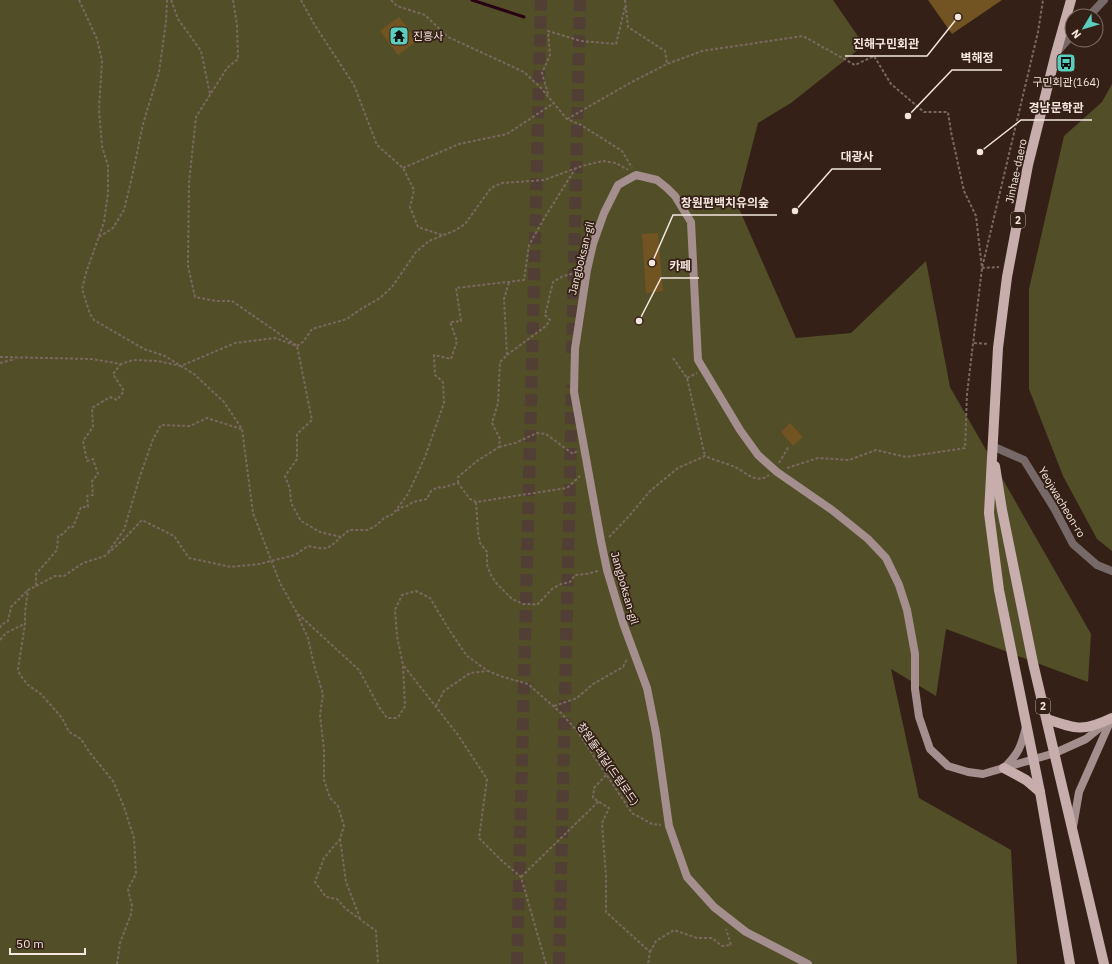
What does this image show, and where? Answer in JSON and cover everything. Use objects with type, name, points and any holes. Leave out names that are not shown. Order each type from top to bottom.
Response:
[{"type":"main road","name":"Jinhae-daero","points":[[992,446],[998,344],[1009,266],[1028,165],[1071,0]]},
{"type":"main road","name":"2","points":[[992,446],[1002,510],[1013,564],[1072,830],[1104,964]]},
{"type":"main road","name":"2","points":[[992,446],[989,513],[999,590],[1034,760],[1070,964]]},
{"type":"main road","points":[[1047,719],[1080,728],[1095,726],[1112,718]]},
{"type":"main road","points":[[1004,768],[1026,780],[1040,792]]},
{"type":"street","points":[[1096,8],[1104,0]]},
{"type":"street","points":[[1056,53],[1064,44]]},
{"type":"street","points":[[636,175],[657,180],[667,188],[675,196],[691,222],[698,360],[740,430],[758,455],[776,471],[832,510],[868,539],[886,558],[899,585],[907,610],[915,654],[915,689],[919,717],[930,749],[948,766],[968,772],[983,774],[1055,753],[1086,739],[1112,718]]},
{"type":"street","name":"Jangboksan-gil","points":[[636,175],[618,185],[604,213],[593,244],[587,270],[575,349],[574,392],[594,510],[607,567],[623,623],[647,688],[656,733],[669,826],[687,877],[714,907],[746,932],[808,964]]},
{"type":"street","name":"Yeojwacheon-ro","points":[[992,446],[1024,460],[1054,508],[1073,544],[1097,565],[1112,571]]},
{"type":"street","points":[[1072,830],[1079,792],[1112,718]]},
{"type":"street","points":[[1004,768],[1016,756],[1022,745],[1026,724]]},
{"type":"path","name":"창원둘레길(드림로드)","points":[[80,0],[97,39],[102,60],[99,110],[102,146],[108,166],[108,194],[104,222],[82,289],[90,314],[94,320],[144,349],[165,356],[181,366],[202,381],[224,402],[242,429],[253,513],[280,583],[297,613],[359,670],[379,708],[387,718],[396,718],[405,706],[403,665],[397,636],[395,610],[402,595],[416,591],[430,598],[466,656],[488,671],[528,684],[561,713],[576,731],[632,813],[652,824],[669,826]]},
{"type":"path","points":[[98,238],[113,228],[124,210],[143,124],[159,72],[166,22],[167,0]]},
{"type":"path","points":[[171,0],[178,19],[201,51],[210,95]]},
{"type":"path","points":[[234,0],[237,25],[238,59],[227,68],[196,117],[189,183],[188,266],[195,297],[216,301],[232,301],[297,346],[312,420],[298,434],[297,459],[285,476],[290,490],[291,503],[301,522],[320,532],[341,537]]},
{"type":"path","points":[[301,0],[314,24],[354,85],[377,145],[403,168],[414,190],[410,207],[418,227],[443,235]]},
{"type":"path","points":[[391,0],[397,6],[425,15],[448,37],[524,72],[549,96],[567,119],[581,125],[622,152],[636,175]]},
{"type":"path","points":[[625,0],[628,27],[665,51],[667,64]]},
{"type":"path","points":[[601,541],[611,536],[650,491],[678,468],[705,456],[735,467],[749,476],[765,479],[776,471],[818,458],[849,460],[876,450],[906,457],[965,448],[967,394],[982,268],[1038,32],[1044,0]]},
{"type":"path","points":[[549,96],[542,73],[550,55],[548,31],[581,41],[616,44],[626,4]]},
{"type":"path","points":[[567,119],[667,64],[702,51],[803,36],[855,65],[874,56],[891,84],[924,112],[948,112],[964,191],[976,216],[982,268]]},
{"type":"path","points":[[403,168],[460,144],[506,134],[554,103]]},
{"type":"path","points":[[297,346],[303,342],[312,329],[347,320],[361,308],[380,298],[392,287],[416,252],[429,241],[456,230],[465,224],[492,188],[502,183],[544,180],[603,161],[616,163],[636,175]]},
{"type":"path","points":[[393,514],[408,494],[425,457],[444,403],[443,382],[435,374],[434,355],[451,358],[457,341],[450,322],[461,321],[456,288],[524,280],[529,245],[575,169]]},
{"type":"path","points":[[982,268],[1009,266]]},
{"type":"path","points":[[499,447],[500,439],[492,424],[498,403],[500,362],[506,355],[546,326],[550,320],[545,315],[553,282],[563,276],[587,270]]},
{"type":"path","points":[[506,355],[504,299],[509,282]]},
{"type":"path","points":[[0,357],[92,359],[121,364],[133,360],[142,360],[158,361],[181,366],[235,343],[275,338],[297,346]]},
{"type":"path","points":[[974,343],[998,344]]},
{"type":"path","points":[[0,364],[16,358]]},
{"type":"path","points":[[673,358],[687,378],[705,456]]},
{"type":"path","points":[[34,587],[36,586],[36,574],[57,550],[58,536],[70,526],[73,527],[81,507],[88,507],[87,496],[93,495],[92,481],[98,474],[93,459],[87,460],[83,441],[93,427],[92,408],[110,397],[117,400],[124,391],[113,374],[121,364]]},
{"type":"path","points":[[105,556],[124,530],[153,439],[161,425],[190,426],[207,418],[242,429]]},
{"type":"path","points":[[584,444],[573,454],[546,434],[537,433],[515,443],[499,447],[477,461],[458,476],[458,483],[470,499],[476,502],[567,488],[588,468]]},
{"type":"path","points":[[776,471],[789,446]]},
{"type":"path","points":[[0,628],[1,625],[8,620],[11,607],[28,590],[55,576],[64,576],[83,563],[105,556],[142,520],[174,536],[189,558],[231,567],[259,564],[295,555],[308,546],[329,548],[349,530],[368,530],[402,507],[408,506],[413,502],[427,499],[431,491],[438,487],[441,488],[458,483]]},
{"type":"path","points":[[476,502],[478,532],[480,543],[487,552],[488,569],[497,584],[512,599],[523,604],[537,605],[552,589],[561,584],[570,582],[575,575],[594,573],[607,567]]},
{"type":"path","points":[[28,590],[25,624],[18,669],[20,675],[28,685],[40,694],[58,713],[69,732],[81,739],[90,753],[113,781],[124,807],[134,838],[136,874],[128,889],[132,906],[131,914],[120,943],[117,964]]},
{"type":"path","points":[[297,613],[308,638],[323,694],[320,715],[324,750],[324,780],[330,798],[338,806],[344,826],[340,839],[324,858],[315,882],[326,897],[338,899],[346,909],[376,931],[378,964]]},
{"type":"path","points":[[0,640],[6,633],[25,624]]},
{"type":"path","points":[[553,706],[577,698],[593,684],[623,667],[632,647]]},
{"type":"path","points":[[403,665],[458,735],[487,779],[480,838],[501,860],[521,876],[546,964]]},
{"type":"path","points":[[436,706],[444,691],[470,673],[488,671]]},
{"type":"path","points":[[606,776],[594,788],[594,798],[609,808],[602,823],[606,876],[606,912],[650,952]]},
{"type":"path","points":[[521,876],[599,801]]},
{"type":"path","points":[[340,839],[346,882],[360,919]]},
{"type":"path","points":[[648,964],[650,952],[656,941],[674,930],[697,938],[712,938],[722,946],[731,944],[722,913]]},
{"type":"shaded area","points":[[0,0],[833,0],[864,45],[791,103],[758,123],[737,204],[796,338],[851,333],[926,261],[950,387],[1091,634],[1088,682],[946,629],[936,696],[891,669],[919,798],[1011,850],[1017,964],[0,964]]},
{"type":"shaded area","points":[[1112,84],[1112,551],[1097,539],[1063,476],[1029,389],[1029,289],[1064,136],[1102,102]]},
{"type":"building","points":[[928,0],[1002,0],[952,34]]},
{"type":"building","name":"진흥사","points":[[399,17],[417,41],[398,55],[380,31]]},
{"type":"building","points":[[658,233],[663,291],[646,293],[642,234]]},
{"type":"building","points":[[790,423],[803,437],[793,446],[781,432]]},
{"type":"waterway","points":[[472,0],[524,17]]},
{"type":"tunnel","points":[[517,964],[541,0]]},
{"type":"tunnel","points":[[572,353],[580,0]]},
{"type":"tunnel","points":[[559,964],[572,385]]},
{"type":"place","name":"진해구민회관","points":[[958,17]]},
{"type":"place","name":"진흥사","points":[[399,36]]},
{"type":"place","name":"구민회관(164)","points":[[1066,63]]},
{"type":"place","name":"벽해정","points":[[908,116]]},
{"type":"place","name":"경남문학관","points":[[980,152]]},
{"type":"place","name":"대광사","points":[[795,211]]},
{"type":"place","name":"창원편백치유의숲","points":[[652,263]]},
{"type":"place","name":"카페","points":[[639,321]]}]
